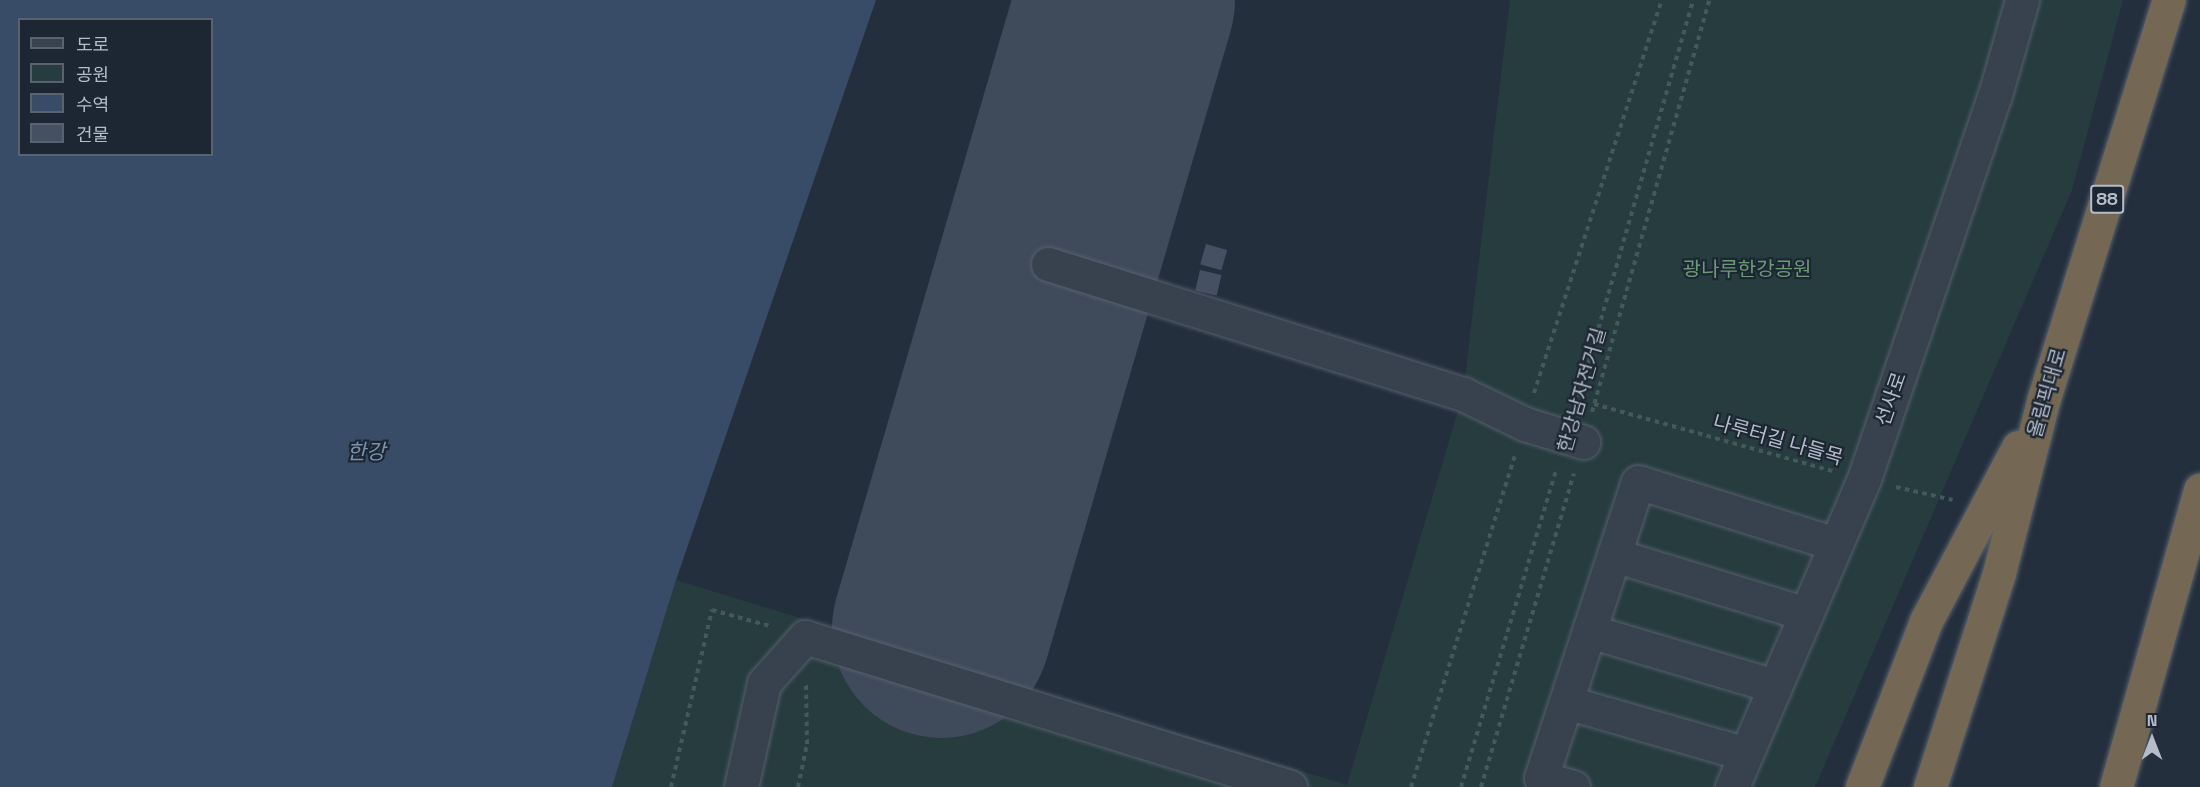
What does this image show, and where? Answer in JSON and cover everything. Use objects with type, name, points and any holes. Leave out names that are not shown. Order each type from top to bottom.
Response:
[{"type":"highway","name":"올림픽대로","points":[[1930,787],[1999,573],[2044,398],[2169,0]]},
{"type":"highway","points":[[1862,787],[1926,621],[2044,398]]},
{"type":"highway","points":[[2116,787],[2200,490]]},
{"type":"street","name":"선사로","points":[[1732,787],[1864,479],[1995,95],[2022,0]]},
{"type":"street","points":[[1047,264],[1464,394],[1525,424],[1575,440]]},
{"type":"street","points":[[1573,787],[1541,778],[1638,482],[1836,544]]},
{"type":"street","points":[[1614,555],[1806,614]]},
{"type":"street","points":[[1589,631],[1775,686]]},
{"type":"street","points":[[741,787],[764,683],[806,637],[1290,787]]},
{"type":"street","points":[[1566,702],[1746,754]]},
{"type":"path","points":[[1461,787],[1575,440],[1693,0]]},
{"type":"path","name":"한강남자전거길","points":[[1481,787],[1575,440],[1594,404],[1708,0]]},
{"type":"path","name":"나루터길 나들목","points":[[1594,404],[1864,479],[1954,501]]},
{"type":"path","points":[[671,787],[712,610]]},
{"type":"green space","name":"광나루한강공원","points":[[1510,0],[2123,0],[2072,190],[1815,787],[612,787],[676,580],[1347,785],[1463,394]]},
{"type":"water","name":"한강","points":[[0,0],[876,0],[676,580],[612,787],[0,787]]},
{"type":"building","points":[[1206,244],[1227,250],[1221,270],[1200,264]]},
{"type":"building","points":[[1200,270],[1221,275],[1217,295],[1195,290]]},
{"type":"runway","points":[[941,628],[1125,0]]}]
